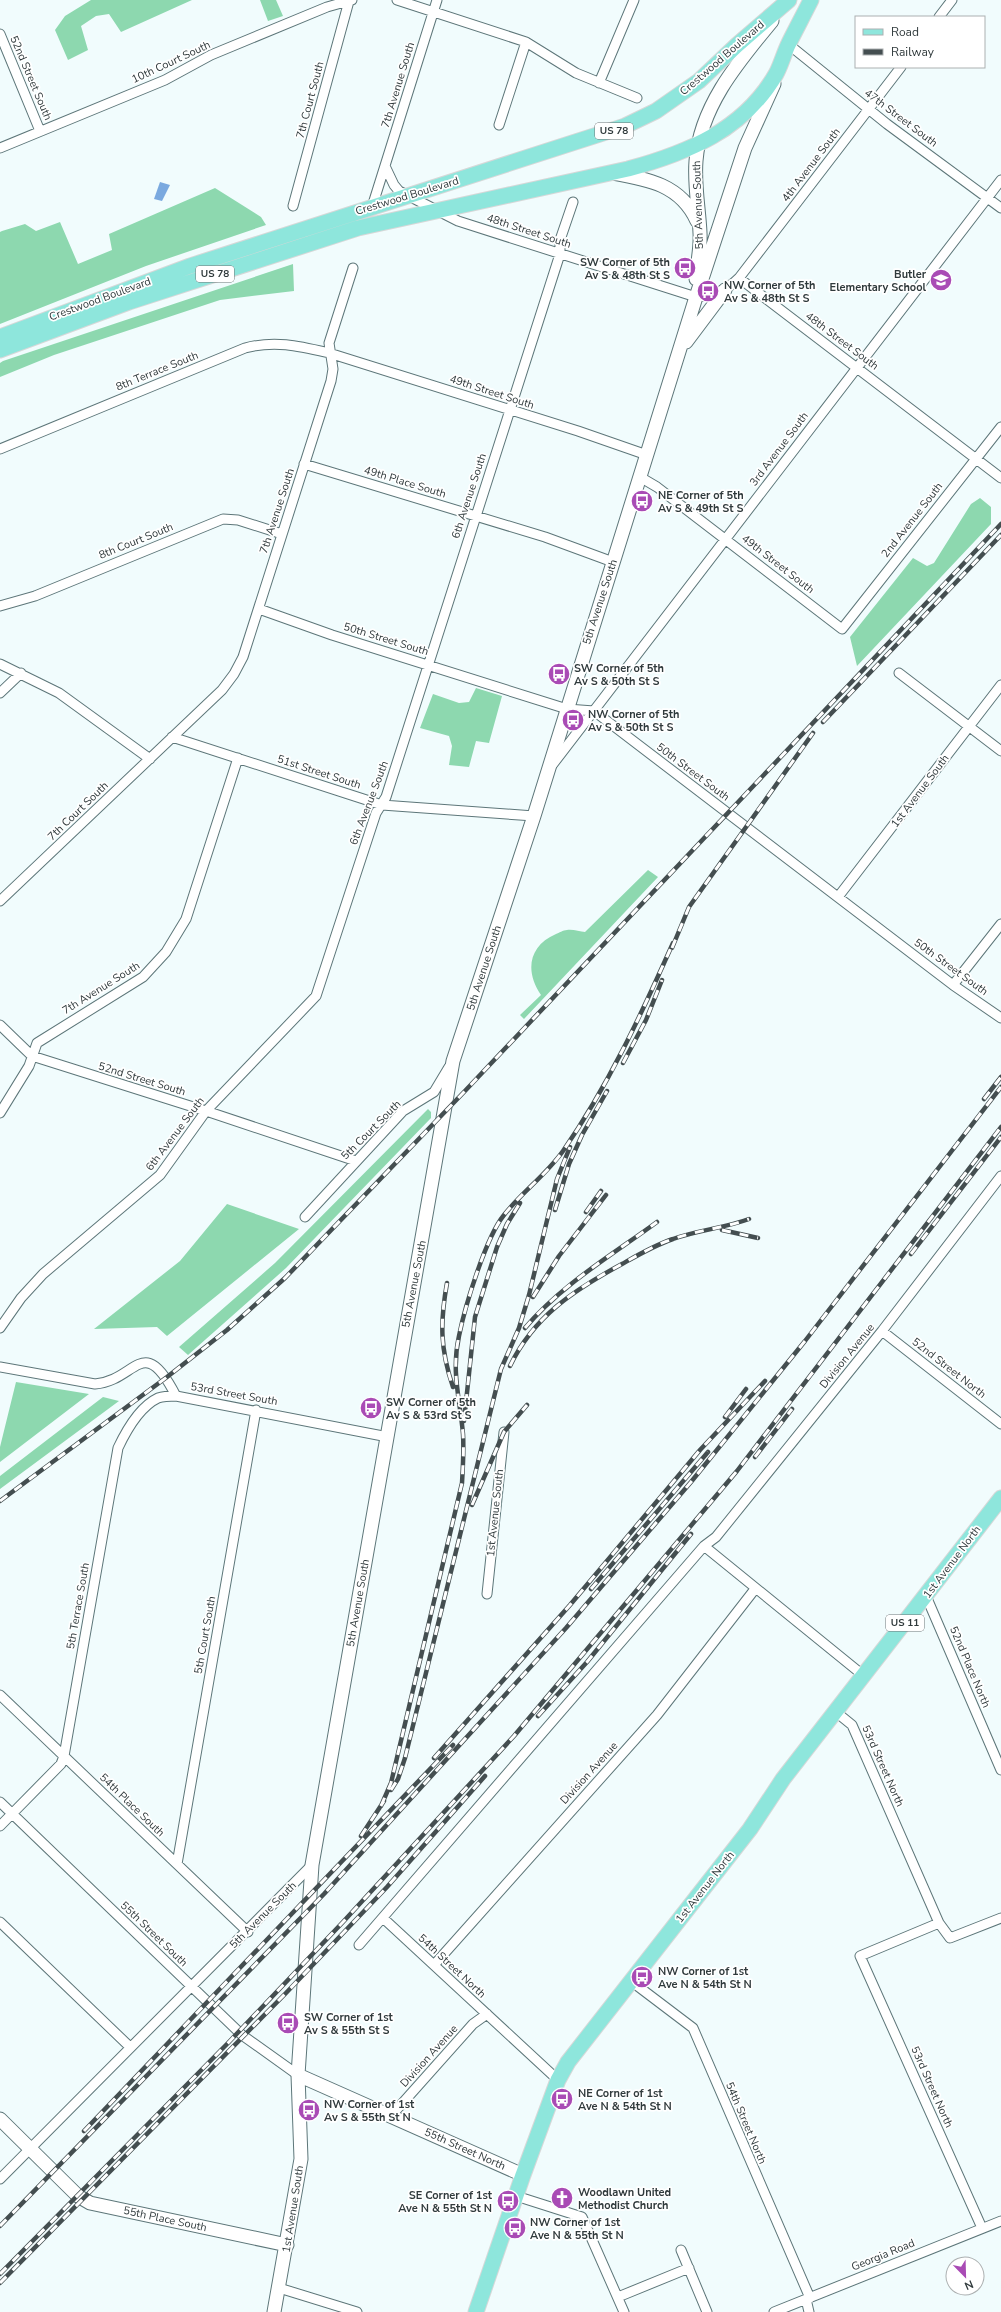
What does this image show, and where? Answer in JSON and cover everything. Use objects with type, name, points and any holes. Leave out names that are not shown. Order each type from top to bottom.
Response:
[{"type":"main road","name":"5th Avenue South","points":[[776,74],[788,44],[811,0]]},
{"type":"main road","name":"Crestwood Boulevard","points":[[0,337],[190,266],[372,207],[604,135],[641,119],[671,102],[699,81],[737,45],[787,2]]},
{"type":"main road","name":"Crestwood Boulevard","points":[[0,350],[129,302],[325,238],[434,210],[611,173],[662,159],[698,145],[717,135],[744,114],[776,74]]},
{"type":"main road","name":"1st Avenue North","points":[[476,2312],[522,2175],[558,2080],[568,2062],[750,1829],[783,1779],[1001,1498]]},
{"type":"street","name":"10th Court South","points":[[0,148],[165,80],[211,55],[326,4],[351,0]]},
{"type":"street","name":"7th Court South","points":[[293,206],[351,0]]},
{"type":"street","points":[[397,0],[526,42],[576,73],[637,98]]},
{"type":"street","name":"7th Avenue South","points":[[372,207],[437,0]]},
{"type":"street","points":[[599,83],[634,0]]},
{"type":"street","points":[[940,16],[952,0]]},
{"type":"street","name":"5th Avenue South","points":[[697,295],[696,278],[700,253],[700,234],[695,178],[698,145],[705,121],[720,90],[740,61],[787,2]]},
{"type":"street","name":"52nd Street South","points":[[0,34],[40,131]]},
{"type":"street","points":[[499,125],[526,42]]},
{"type":"street","name":"47th Street South","points":[[788,44],[869,110],[1001,208]]},
{"type":"street","name":"4th Avenue South","points":[[739,278],[900,68]]},
{"type":"street","name":"5th Avenue South","points":[[0,2179],[191,1986],[248,1932],[312,1865],[388,1437],[405,1326],[453,1061],[534,816],[697,295],[745,148],[773,88],[776,74]]},
{"type":"street","points":[[385,166],[394,185],[399,191],[409,196]]},
{"type":"street","points":[[611,173],[652,181],[672,189],[690,208],[700,234]]},
{"type":"street","name":"3rd Avenue South","points":[[547,771],[594,711],[621,672],[1001,180]]},
{"type":"street","name":"48th Street South","points":[[409,196],[458,221],[560,254],[697,295]]},
{"type":"street","name":"6th Avenue South","points":[[0,1328],[21,1298],[50,1266],[160,1175],[206,1111],[316,996],[376,813],[382,805],[428,664],[560,254],[560,240],[573,202]]},
{"type":"street","name":"7th Avenue South","points":[[172,738],[222,690],[234,674],[243,656],[331,381],[333,369],[329,354],[329,344],[353,268]]},
{"type":"street","points":[[681,348],[725,290],[739,278]]},
{"type":"street","name":"48th Street South","points":[[739,278],[1001,478]]},
{"type":"street","points":[[697,295],[725,290]]},
{"type":"street","name":"8th Terrace South","points":[[0,449],[245,348],[264,344],[284,343],[329,354]]},
{"type":"street","name":"49th Street South","points":[[329,354],[509,411],[578,431],[647,455]]},
{"type":"street","name":"2nd Avenue South","points":[[842,629],[975,458],[1001,427]]},
{"type":"street","name":"49th Place South","points":[[304,464],[545,537],[613,562]]},
{"type":"street","name":"49th Street South","points":[[640,477],[657,487],[842,629]]},
{"type":"street","name":"8th Court South","points":[[0,606],[36,596],[223,519],[238,520],[282,534]]},
{"type":"street","name":"50th Street South","points":[[258,609],[567,709],[594,711],[953,985],[1001,1018]]},
{"type":"street","points":[[0,664],[21,673],[72,701],[150,759]]},
{"type":"street","points":[[0,693],[21,673]]},
{"type":"street","points":[[899,673],[1001,751]]},
{"type":"street","name":"1st Avenue South","points":[[838,897],[1001,685]]},
{"type":"street","name":"7th Court South","points":[[0,902],[172,738]]},
{"type":"street","name":"51st Street South","points":[[172,738],[382,805],[534,816]]},
{"type":"street","name":"7th Avenue South","points":[[0,1113],[16,1089],[32,1056],[34,1047],[40,1040],[143,977],[159,961],[174,942],[186,919],[238,758]]},
{"type":"street","points":[[953,985],[1001,924]]},
{"type":"street","name":"52nd Street South","points":[[0,1025],[32,1056],[206,1111],[356,1161]]},
{"type":"street","name":"5th Court South","points":[[305,1217],[403,1111],[434,1092],[453,1061]]},
{"type":"street","name":"Division Avenue","points":[[359,1946],[704,1546],[716,1537],[882,1331],[1001,1176]]},
{"type":"street","name":"52nd Street North","points":[[882,1331],[1001,1424]]},
{"type":"street","name":"53rd Street South","points":[[0,1367],[95,1384],[107,1382],[132,1366],[146,1363],[158,1368],[166,1377],[176,1396],[256,1410],[388,1437]]},
{"type":"street","name":"5th Terrace South","points":[[0,1826],[61,1764],[64,1756],[118,1448],[126,1430],[144,1410],[158,1398],[176,1396]]},
{"type":"street","name":"5th Court South","points":[[177,1864],[256,1410]]},
{"type":"street","name":"1st Avenue South","points":[[487,1594],[504,1432]]},
{"type":"street","points":[[704,1546],[755,1589],[784,1610],[864,1676]]},
{"type":"street","name":"Division Avenue","points":[[434,1965],[657,1715],[755,1589]]},
{"type":"street","name":"52nd Place North","points":[[926,1596],[1001,1770]]},
{"type":"street","name":"54th Place South","points":[[0,1695],[248,1932]]},
{"type":"street","name":"53rd Street North","points":[[836,1712],[852,1725],[939,1923],[950,1938],[1001,1918]]},
{"type":"street","name":"55th Street South","points":[[0,1802],[242,2036],[298,2075]]},
{"type":"street","name":"1st Avenue South","points":[[274,2312],[301,2159],[298,2075],[312,1865]]},
{"type":"street","name":"54th Street North","points":[[383,1918],[558,2080]]},
{"type":"street","points":[[0,1922],[130,2047]]},
{"type":"street","name":"53rd Street North","points":[[939,1923],[860,1956],[982,2228]]},
{"type":"street","name":"54th Street North","points":[[631,1981],[693,2028],[808,2299],[809,2312]]},
{"type":"street","name":"Division Avenue","points":[[391,2116],[473,2024],[487,2014]]},
{"type":"street","name":"55th Street North","points":[[298,2075],[522,2175]]},
{"type":"street","name":"55th Place South","points":[[0,2119],[82,2200],[90,2203],[287,2245]]},
{"type":"street","points":[[516,2196],[582,2217],[624,2312]]},
{"type":"street","name":"Georgia Road","points":[[774,2312],[1001,2221]]},
{"type":"street","points":[[681,2250],[707,2312]]},
{"type":"street","points":[[618,2297],[689,2268]]},
{"type":"street","points":[[279,2288],[357,2312]]},
{"type":"green space","points":[[91,0],[192,0],[121,32],[109,14],[96,16],[81,26],[88,50],[68,60],[55,30],[65,16]]},
{"type":"green space","points":[[260,0],[276,0],[283,16],[268,21]]},
{"type":"green space","points":[[215,188],[261,217],[266,225],[146,266],[0,324],[0,232],[25,224],[36,231],[60,222],[78,264],[112,250],[109,234]]},
{"type":"green space","points":[[293,264],[294,291],[220,300],[54,355],[0,377],[0,363],[3,361]]},
{"type":"green space","points":[[980,498],[991,507],[991,524],[857,666],[850,637],[913,558],[927,566],[934,563],[971,504]]},
{"type":"green space","points":[[476,688],[502,696],[489,743],[476,741],[469,767],[449,765],[452,746],[449,736],[420,728],[433,694],[459,703],[469,702]]},
{"type":"green space","points":[[648,870],[658,877],[524,1019],[520,1015],[541,995],[536,986],[531,969],[532,960],[540,945],[547,939],[564,930],[585,932]]},
{"type":"green space","points":[[428,1109],[431,1112],[431,1118],[286,1268],[188,1355],[179,1347],[275,1263]]},
{"type":"green space","points":[[227,1204],[299,1229],[167,1336],[157,1327],[94,1329],[180,1261]]},
{"type":"green space","points":[[16,1382],[89,1394],[0,1462],[0,1447]]},
{"type":"green space","points":[[103,1397],[119,1401],[0,1489],[0,1476]]},
{"type":"water","points":[[160,182],[170,185],[162,201],[154,199]]},
{"type":"railway","points":[[0,1501],[167,1377],[227,1330],[285,1278],[464,1092],[1001,524]]},
{"type":"railway","points":[[823,722],[1001,535]]},
{"type":"railway","points":[[672,948],[689,907],[813,733]]},
{"type":"railway","points":[[381,1806],[391,1783],[462,1483],[463,1434],[457,1385],[456,1362],[462,1323],[477,1272],[497,1225],[518,1199],[556,1160],[595,1101],[623,1050],[673,943]]},
{"type":"railway","points":[[623,1063],[646,1020],[662,980]]},
{"type":"railway","points":[[984,1099],[1001,1077]]},
{"type":"railway","points":[[0,2226],[324,1894],[566,1628],[691,1482],[805,1341],[1001,1087]]},
{"type":"railway","points":[[555,1210],[569,1164],[582,1135],[607,1091]]},
{"type":"railway","points":[[0,2274],[228,2043],[343,1922],[514,1736],[737,1471],[1001,1127]]},
{"type":"railway","points":[[911,1254],[1001,1137]]},
{"type":"railway","points":[[391,1790],[398,1779],[405,1758],[501,1369],[519,1328],[529,1295],[557,1179],[570,1147]]},
{"type":"railway","points":[[586,1212],[601,1191]]},
{"type":"railway","points":[[533,1297],[559,1256],[606,1195]]},
{"type":"railway","points":[[464,1421],[475,1317],[497,1247],[507,1224],[520,1203]]},
{"type":"railway","points":[[510,1366],[520,1348],[543,1319],[557,1306],[604,1274],[666,1241],[749,1219]]},
{"type":"railway","points":[[525,1328],[539,1312],[571,1284],[657,1222]]},
{"type":"railway","points":[[722,1230],[758,1238]]},
{"type":"railway","points":[[447,1283],[443,1310],[442,1335],[446,1360],[453,1387]]},
{"type":"railway","points":[[434,1758],[570,1605],[700,1450],[765,1381]]},
{"type":"railway","points":[[725,1417],[746,1389]]},
{"type":"railway","points":[[472,1505],[504,1432],[527,1405]]},
{"type":"railway","points":[[755,1457],[792,1409]]},
{"type":"railway","points":[[591,1589],[708,1452]]},
{"type":"railway","points":[[538,1716],[587,1662],[691,1534]]},
{"type":"railway","points":[[84,2131],[453,1745]]},
{"type":"railway","points":[[0,2283],[286,1993],[387,1887],[485,1776]]},
{"type":"railway","points":[[361,1836],[384,1801]]},
{"type":"place","name":"SW Corner of 5th Av S & 48th St S","points":[[685,268]]},
{"type":"place","name":"Butler Elementary School","points":[[941,280]]},
{"type":"place","name":"NW Corner of 5th Av S & 48th St S","points":[[708,291]]},
{"type":"place","name":"NE Corner of 5th Av S & 49th St S","points":[[642,501]]},
{"type":"place","name":"SW Corner of 5th Av S & 50th St S","points":[[559,674]]},
{"type":"place","name":"NW Corner of 5th Av S & 50th St S","points":[[573,720]]},
{"type":"place","name":"SW Corner of 5th Av S & 53rd St S","points":[[371,1408]]},
{"type":"place","name":"NW Corner of 1st Ave N & 54th St N","points":[[642,1977]]},
{"type":"place","name":"SW Corner of 1st Av S & 55th St S","points":[[288,2023]]},
{"type":"place","name":"NE Corner of 1st Ave N & 54th St N","points":[[562,2099]]},
{"type":"place","name":"NW Corner of 1st Av S & 55th St N","points":[[309,2110]]},
{"type":"place","name":"Woodlawn United Methodist Church","points":[[562,2198]]},
{"type":"place","name":"SE Corner of 1st Ave N & 55th St N","points":[[508,2201]]},
{"type":"place","name":"NW Corner of 1st Ave N & 55th St N","points":[[515,2228]]}]
